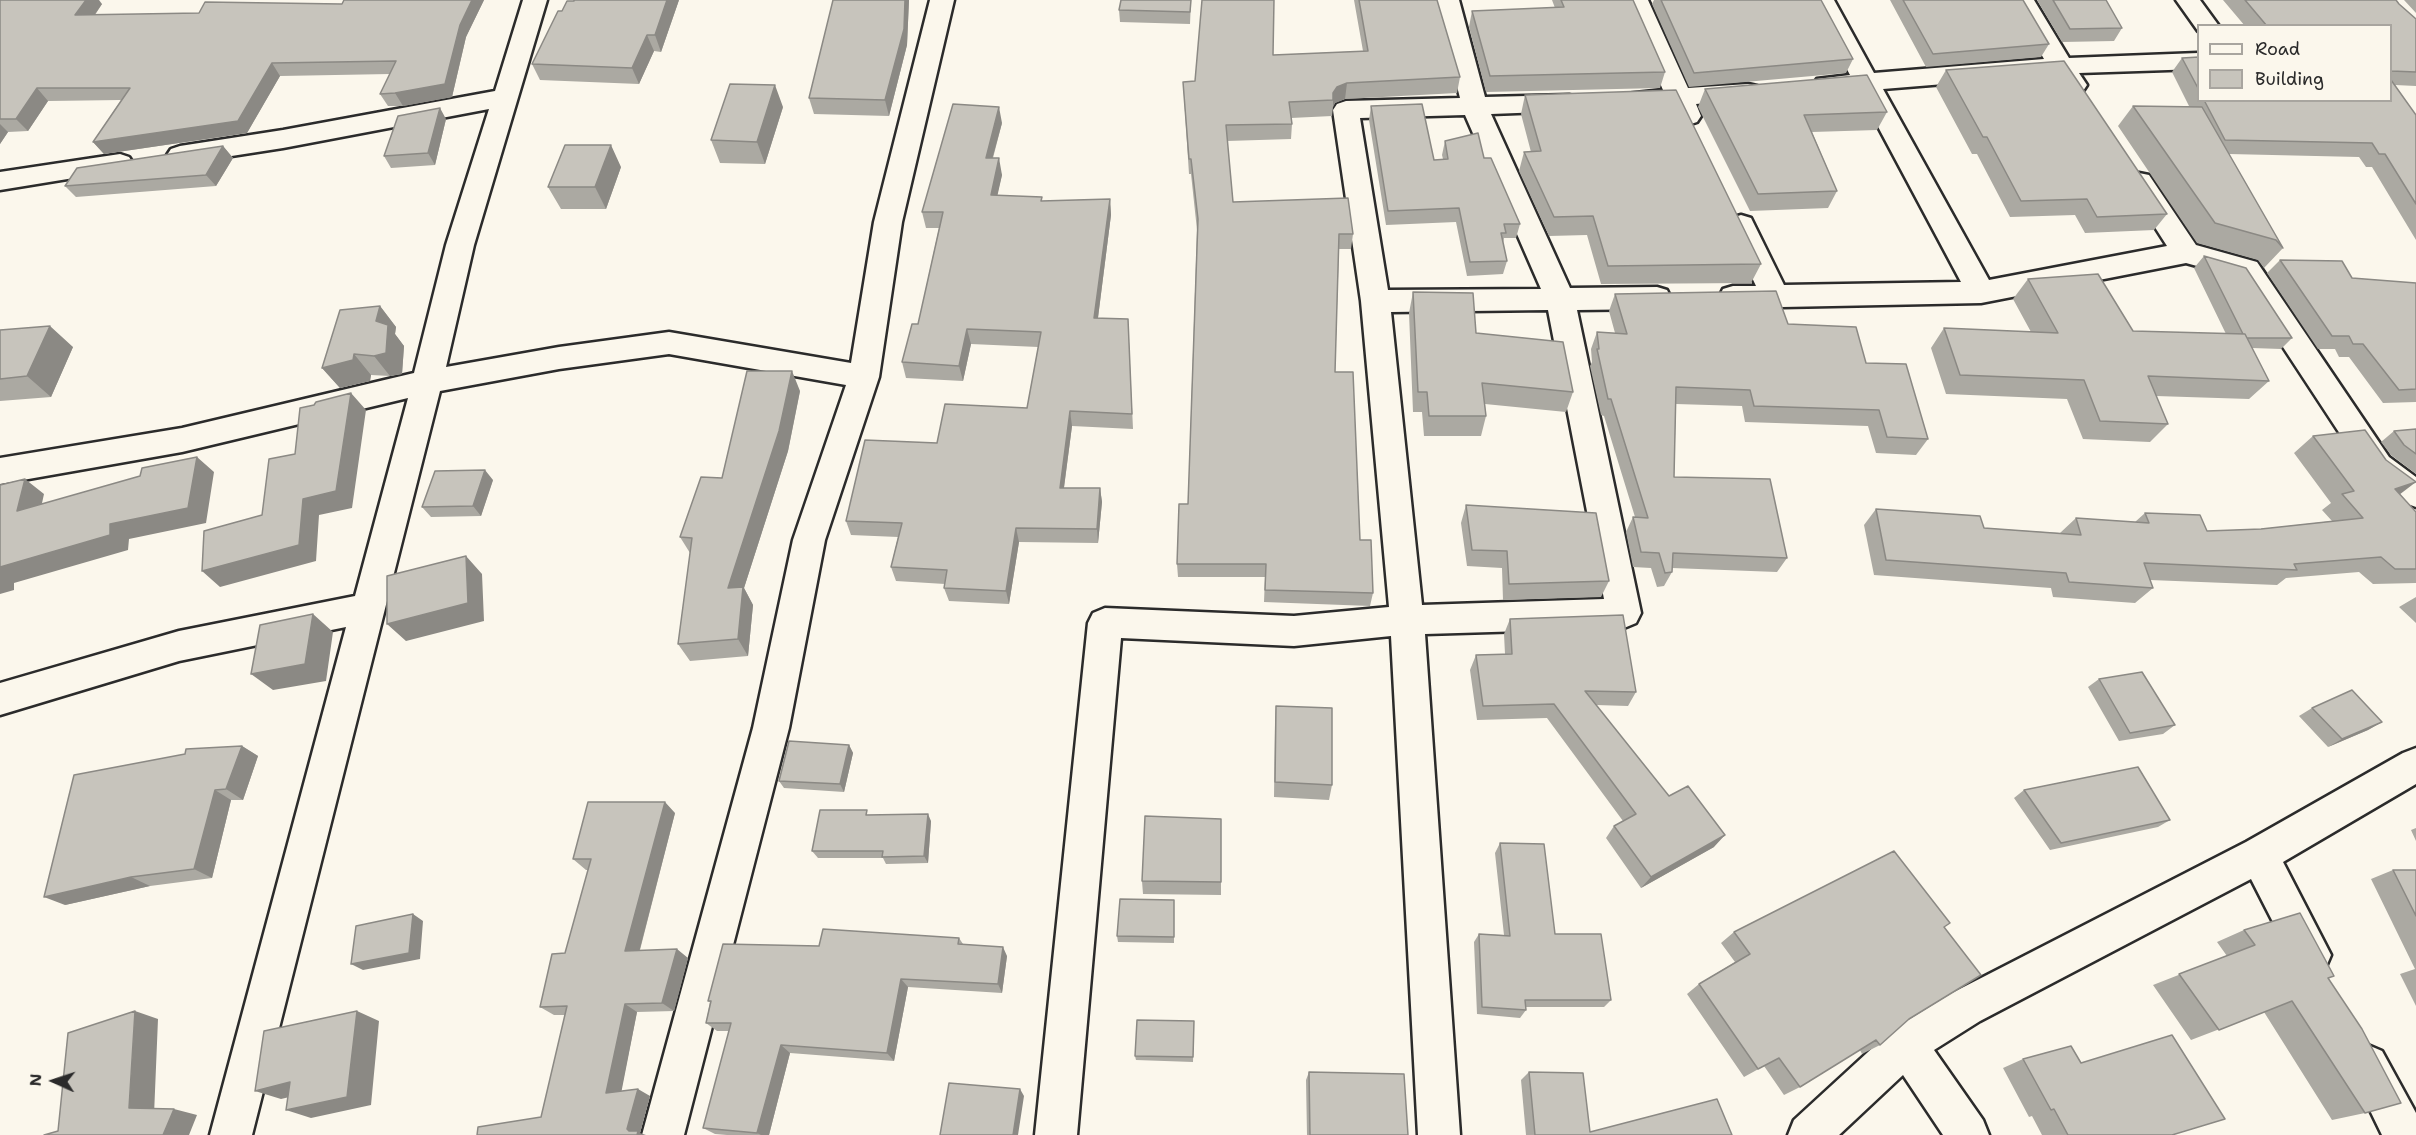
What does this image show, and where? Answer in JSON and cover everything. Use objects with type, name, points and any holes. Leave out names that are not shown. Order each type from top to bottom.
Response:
[{"type":"street","points":[[231,1135],[460,245],[535,0]]},
{"type":"street","points":[[663,1135],[771,728],[809,540],[864,377],[888,222],[942,0]]},
{"type":"street","points":[[1056,1135],[1105,623],[1294,631],[1407,620],[1624,613],[1560,299],[1475,107],[1447,0]]},
{"type":"street","points":[[1636,0],[1700,140]]},
{"type":"street","points":[[1822,0],[1981,292]]},
{"type":"street","points":[[2022,0],[2087,105]]},
{"type":"street","points":[[2188,0],[2206,24]]},
{"type":"street","points":[[1439,1135],[1407,620],[1375,301],[1346,110],[1679,98],[2061,66],[2197,61]]},
{"type":"street","points":[[0,181],[283,140],[505,97]]},
{"type":"street","points":[[2127,164],[2186,253]]},
{"type":"street","points":[[1730,203],[1775,296]]},
{"type":"street","points":[[1375,301],[1981,292],[2186,253],[2247,268],[2378,466],[2416,494]]},
{"type":"street","points":[[0,471],[182,440],[426,382],[559,358],[669,343],[864,377]]},
{"type":"street","points":[[0,699],[179,646],[367,608]]},
{"type":"street","points":[[1809,1135],[1906,1044],[1966,1007],[2259,855],[2416,765]]},
{"type":"street","points":[[2259,855],[2329,990]]},
{"type":"street","points":[[2351,1032],[2405,1135]]},
{"type":"street","points":[[1906,1044],[1968,1135]]},
{"type":"building","points":[[0,0],[86,0],[75,15],[199,13],[205,2],[342,4],[344,0],[472,0],[460,25],[445,84],[380,94],[396,61],[272,63],[238,121],[93,142],[130,88],[37,88],[16,119],[0,119]]},
{"type":"building","points":[[667,0],[655,35],[647,35],[632,68],[532,64],[558,11],[562,11],[567,1]]},
{"type":"building","points":[[833,0],[905,0],[904,29],[885,100],[809,98]]},
{"type":"building","points":[[1121,0],[1191,0],[1190,12],[1119,10]]},
{"type":"building","points":[[1202,0],[1274,0],[1273,55],[1368,51],[1359,0],[1437,0],[1460,77],[1347,83],[1337,87],[1333,93],[1333,100],[1289,102],[1292,124],[1226,125],[1233,202],[1348,198],[1353,234],[1339,234],[1335,372],[1353,372],[1360,540],[1371,540],[1373,593],[1265,590],[1266,564],[1177,564],[1179,504],[1188,504],[1198,219],[1191,159],[1189,159],[1183,82],[1195,81]]},
{"type":"building","points":[[1561,0],[1633,0],[1665,72],[1490,76],[1472,11],[1564,7]]},
{"type":"building","points":[[1661,0],[1821,0],[1853,59],[1694,73]]},
{"type":"building","points":[[1903,0],[2023,0],[2049,44],[1933,54]]},
{"type":"building","points":[[2053,0],[2106,0],[2122,28],[2070,29]]},
{"type":"building","points":[[2245,0],[2396,0],[2416,19],[2416,72],[2392,71],[2392,24],[2265,24]]},
{"type":"building","points":[[2197,57],[2197,86],[2182,58]]},
{"type":"building","points":[[2064,61],[2167,214],[2097,217],[2087,199],[2021,201],[1987,137],[1983,137],[1946,70]]},
{"type":"building","points":[[1867,75],[1887,112],[1804,115],[1837,191],[1758,194],[1705,89]]},
{"type":"building","points":[[2392,81],[2416,115],[2416,204],[2385,154],[2379,154],[2372,143],[2225,140],[2205,102],[2392,102]]},
{"type":"building","points":[[730,84],[775,85],[757,142],[711,140]]},
{"type":"building","points":[[1676,90],[1761,264],[1608,266],[1593,216],[1554,217],[1524,152],[1541,151],[1525,95]]},
{"type":"building","points":[[953,104],[999,107],[986,158],[999,158],[991,195],[1042,197],[1041,201],[1110,199],[1094,318],[1128,319],[1132,414],[1070,411],[1060,488],[1100,488],[1097,529],[1016,528],[1006,591],[944,588],[947,570],[891,567],[902,523],[846,521],[865,440],[937,443],[945,404],[1027,408],[1041,332],[967,329],[959,366],[902,362],[912,324],[918,324],[943,212],[922,212]]},
{"type":"building","points":[[1422,104],[1434,160],[1448,159],[1445,141],[1478,133],[1484,158],[1491,158],[1520,224],[1504,224],[1506,233],[1501,233],[1507,261],[1470,262],[1459,208],[1388,211],[1371,106]]},
{"type":"building","points":[[2133,106],[2202,107],[2283,248],[2276,240],[2215,223]]},
{"type":"building","points":[[440,108],[428,153],[384,156],[398,116]]},
{"type":"building","points":[[565,145],[611,145],[595,187],[548,187]]},
{"type":"building","points":[[223,146],[206,175],[65,186],[77,168]]},
{"type":"building","points":[[2204,256],[2246,268],[2292,338],[2247,338]]},
{"type":"building","points":[[2280,260],[2342,261],[2352,278],[2416,283],[2416,389],[2399,390],[2363,344],[2353,344],[2349,336],[2332,336]]},
{"type":"building","points":[[2098,274],[2133,331],[2245,334],[2269,381],[2148,376],[2168,424],[2100,421],[2084,380],[1960,375],[1944,328],[2058,333],[2028,279]]},
{"type":"building","points":[[1776,291],[1788,324],[1856,327],[1866,363],[1906,364],[1928,439],[1887,437],[1879,410],[1754,406],[1750,390],[1676,387],[1674,477],[1770,479],[1787,558],[1673,553],[1672,572],[1665,573],[1659,553],[1641,552],[1633,517],[1648,518],[1611,399],[1608,399],[1597,349],[1599,349],[1597,332],[1627,334],[1615,294]]},
{"type":"building","points":[[1413,292],[1473,293],[1476,333],[1563,342],[1573,392],[1482,383],[1486,416],[1429,416],[1427,392],[1418,392]]},
{"type":"building","points":[[380,306],[376,321],[388,325],[386,353],[374,356],[354,354],[353,360],[322,368],[340,310]]},
{"type":"building","points":[[50,326],[27,376],[0,379],[0,330]]},
{"type":"building","points":[[747,371],[792,371],[779,431],[728,588],[743,587],[738,639],[678,644],[692,538],[680,537],[701,477],[722,478]]},
{"type":"building","points":[[351,393],[336,491],[303,499],[299,545],[202,571],[204,531],[262,515],[269,459],[295,454],[300,408]]},
{"type":"building","points":[[2416,429],[2416,454],[2404,445],[2394,431]]},
{"type":"building","points":[[2365,430],[2386,460],[2416,482],[2395,489],[2416,512],[2416,569],[2395,569],[2381,557],[2294,564],[2297,570],[2144,563],[2153,588],[2069,582],[2066,573],[1886,560],[1876,509],[1980,516],[1984,528],[2081,535],[2076,518],[2149,523],[2145,513],[2200,515],[2207,531],[2261,529],[2363,518],[2342,494],[2354,491],[2313,436]]},
{"type":"building","points":[[197,457],[188,508],[110,524],[110,535],[0,567],[0,485],[25,479],[17,511],[140,476],[142,468]]},
{"type":"building","points":[[485,470],[473,506],[422,507],[435,471]]},
{"type":"building","points":[[1466,505],[1596,513],[1609,581],[1509,584],[1507,551],[1472,550]]},
{"type":"building","points":[[466,556],[468,603],[387,624],[387,576]]},
{"type":"building","points":[[313,614],[305,664],[251,674],[260,625]]},
{"type":"building","points":[[1623,615],[1636,692],[1585,691],[1669,796],[1688,786],[1725,835],[1651,877],[1614,826],[1636,814],[1554,704],[1483,706],[1476,655],[1512,654],[1510,619]]},
{"type":"building","points":[[2142,672],[2175,725],[2130,733],[2099,679]]},
{"type":"building","points":[[2352,690],[2382,722],[2342,739],[2312,708]]},
{"type":"building","points":[[1276,706],[1332,708],[1332,785],[1275,782]]},
{"type":"building","points":[[789,741],[849,745],[840,784],[779,781]]},
{"type":"building","points":[[242,746],[226,789],[215,790],[194,869],[131,877],[44,897],[74,775],[185,754],[186,749]]},
{"type":"building","points":[[2138,767],[2170,820],[2061,843],[2024,790]]},
{"type":"building","points":[[588,802],[665,802],[625,951],[677,949],[662,1003],[625,1004],[606,1093],[638,1089],[627,1129],[638,1131],[637,1135],[477,1135],[478,1127],[541,1117],[567,1006],[540,1007],[552,954],[565,953],[591,859],[573,859]]},
{"type":"building","points":[[820,810],[867,810],[866,815],[928,814],[924,856],[882,857],[883,851],[812,851]]},
{"type":"building","points":[[1145,816],[1221,819],[1221,882],[1142,881]]},
{"type":"building","points":[[1500,843],[1544,844],[1555,934],[1601,934],[1611,1000],[1525,1000],[1526,1010],[1482,1007],[1479,934],[1510,936]]},
{"type":"building","points":[[1894,851],[1950,923],[1944,927],[1981,975],[1909,1019],[1880,1045],[1876,1040],[1800,1087],[1779,1058],[1758,1069],[1699,984],[1750,954],[1734,932]]},
{"type":"building","points":[[2393,870],[2416,870],[2416,916]]},
{"type":"building","points":[[1120,899],[1174,900],[1174,937],[1117,936]]},
{"type":"building","points":[[2300,913],[2334,976],[2328,978],[2362,1029],[2401,1103],[2365,1113],[2292,1001],[2219,1030],[2179,974],[2255,945],[2244,930]]},
{"type":"building","points":[[413,914],[409,953],[351,964],[356,926]]},
{"type":"building","points":[[823,929],[959,938],[958,944],[1003,947],[998,984],[901,979],[887,1053],[781,1045],[757,1133],[703,1128],[731,1023],[706,1023],[711,1001],[708,1001],[723,944],[819,946]]},
{"type":"building","points":[[135,1011],[129,1108],[174,1109],[163,1135],[44,1135],[58,1131],[68,1033]]},
{"type":"building","points":[[357,1011],[347,1097],[286,1110],[290,1082],[255,1091],[264,1031]]},
{"type":"building","points":[[1137,1020],[1194,1021],[1193,1057],[1135,1056]]},
{"type":"building","points":[[2172,1035],[2225,1119],[2172,1135],[2068,1135],[2054,1109],[2051,1110],[2023,1059],[2071,1046],[2081,1063]]},
{"type":"building","points":[[1309,1072],[1404,1074],[1408,1135],[1310,1135]]},
{"type":"building","points":[[1529,1072],[1583,1073],[1590,1132],[1717,1099],[1732,1135],[1535,1135]]},
{"type":"building","points":[[949,1083],[1020,1089],[1013,1135],[940,1135]]}]
